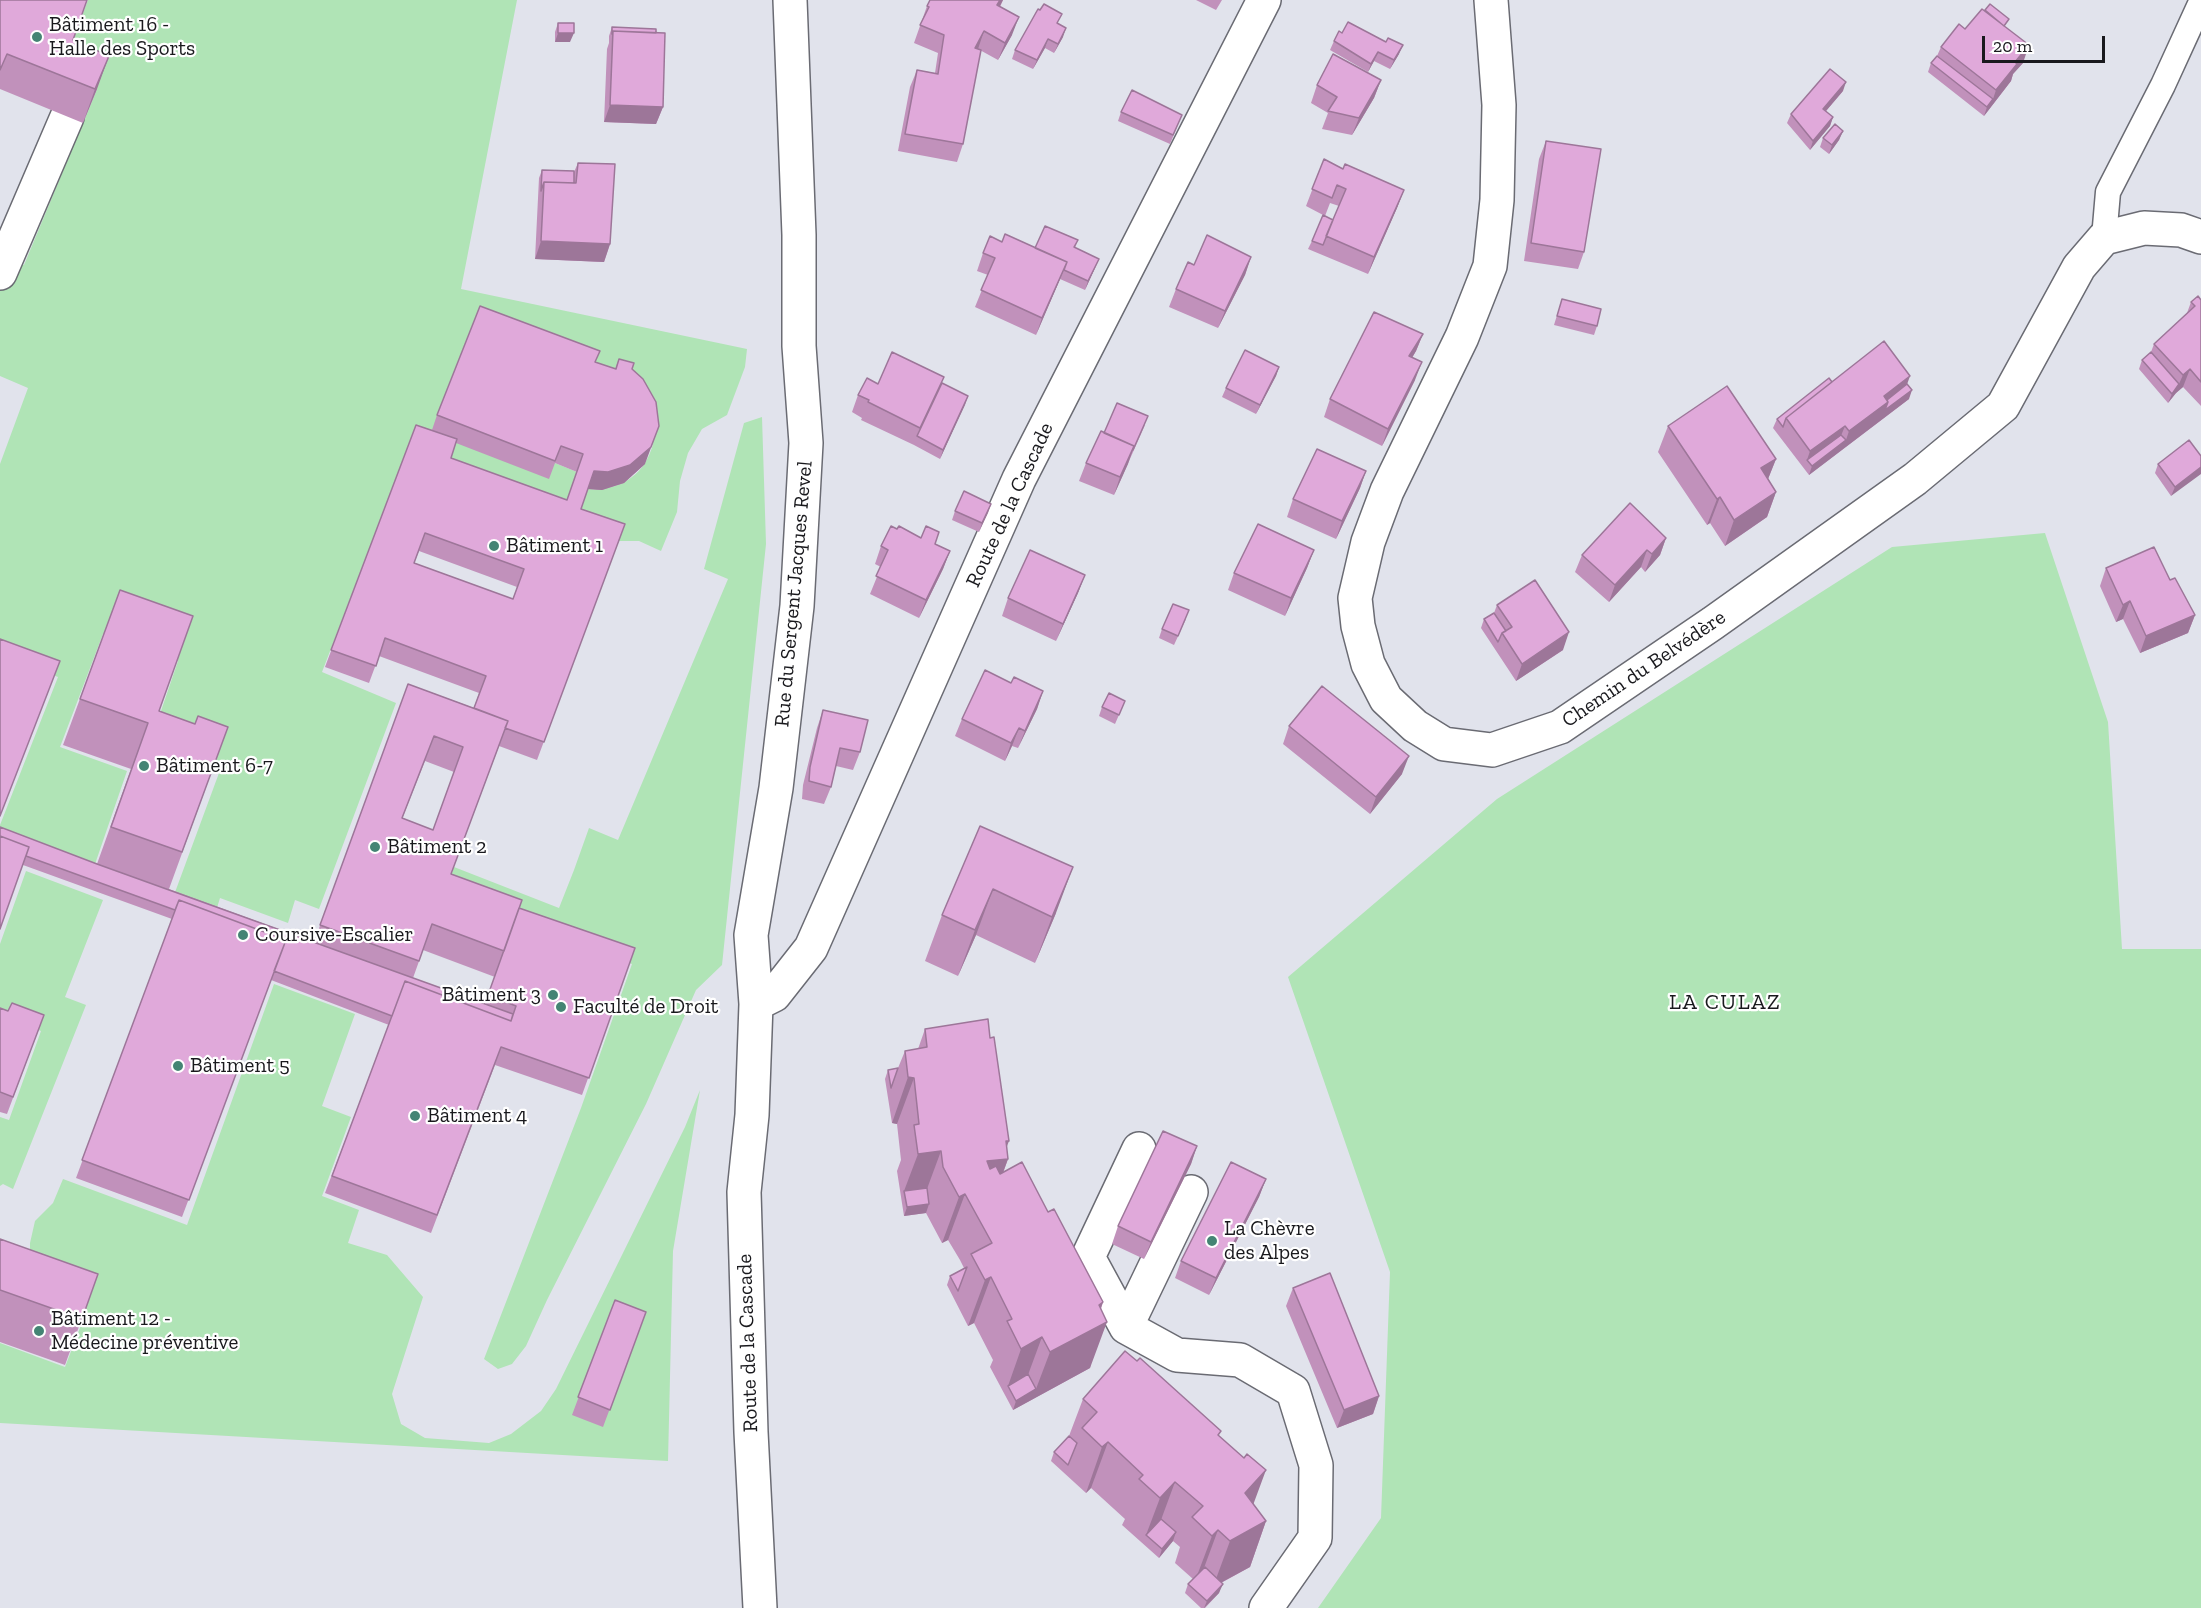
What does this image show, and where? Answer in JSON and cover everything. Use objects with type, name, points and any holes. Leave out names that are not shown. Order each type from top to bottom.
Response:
[{"type":"street","name":"Rue du Sergent Jacques Revel","points":[[753,1078],[756,1004],[751,934],[776,788],[797,606],[806,443],[799,346],[799,235],[790,0]]},
{"type":"street","name":"Route de la Cascade","points":[[756,1004],[774,995],[811,948],[1019,479],[1264,0]]},
{"type":"street","name":"Chemin du Belvédère","points":[[1491,0],[1499,105],[1497,200],[1490,266],[1462,337],[1387,491],[1368,542],[1355,598],[1358,626],[1368,664],[1386,699],[1415,726],[1444,744],[1492,750],[1560,727],[1713,623],[1915,479],[2003,406],[2079,267],[2104,238]]},
{"type":"street","points":[[0,273],[67,117]]},
{"type":"street","points":[[2104,238],[2144,228],[2181,230],[2201,237]]},
{"type":"street","name":"Route de la Cascade","points":[[753,1078],[752,1115],[744,1191],[751,1432],[760,1608]]},
{"type":"street","points":[[1139,1149],[1088,1257],[1126,1327],[1177,1355],[1240,1360],[1293,1391],[1316,1465],[1315,1538],[1266,1608]]},
{"type":"street","points":[[1126,1327],[1191,1192]]},
{"type":"lane","points":[[2104,238],[2108,192],[2163,85],[2201,2]]},
{"type":"green space","points":[[88,0],[517,0],[461,289],[747,349],[745,367],[727,415],[702,429],[688,453],[680,481],[677,512],[661,551],[639,541],[619,541],[574,525],[588,489],[611,487],[630,479],[644,464],[653,444],[589,379],[555,463],[577,472],[561,518],[410,443],[322,672],[396,703],[319,909],[295,900],[288,923],[220,898],[216,911],[174,895],[219,773],[180,759],[146,755],[178,661],[103,634],[60,747],[127,771],[94,867],[0,833],[0,825],[58,677],[0,655],[0,464],[28,388],[0,376],[0,256],[24,265],[97,89],[60,74]]},
{"type":"green space","points":[[762,417],[766,544],[722,965],[696,990],[646,1104],[526,1346],[512,1364],[498,1369],[484,1359],[581,1108],[632,964],[444,897],[454,867],[559,908],[589,828],[618,840],[728,579],[704,569],[744,423]]},
{"type":"green space","points":[[2045,533],[2108,722],[2122,949],[2201,949],[2201,1608],[1318,1608],[1381,1518],[1390,1272],[1288,977],[1497,799],[1892,547]]},
{"type":"green space","points":[[26,871],[103,900],[65,997],[86,1005],[13,1189],[3,1184],[0,1186],[0,1117],[9,1120],[41,1031],[4,1016],[0,1021],[0,944]]},
{"type":"green space","points":[[274,984],[355,1014],[322,1106],[351,1117],[322,1196],[359,1210],[348,1243],[387,1255],[423,1297],[392,1394],[401,1424],[425,1438],[489,1443],[511,1434],[541,1411],[556,1389],[685,1127],[700,1090],[673,1251],[668,1461],[0,1423],[0,1343],[65,1367],[83,1320],[58,1311],[30,1262],[30,1243],[35,1221],[53,1203],[63,1179],[187,1225]]},
{"type":"building","points":[[0,0],[87,0],[73,40],[109,56],[95,89],[7,54],[0,70]]},
{"type":"building","points":[[930,0],[1000,0],[997,5],[1019,17],[1005,43],[984,31],[975,48],[981,50],[963,144],[905,134],[917,70],[938,74],[944,35],[920,25]]},
{"type":"building","points":[[1044,4],[1062,14],[1057,23],[1066,28],[1058,44],[1048,39],[1037,60],[1015,50],[1038,9],[1040,10]]},
{"type":"building","points":[[1990,4],[2009,19],[2004,26],[1985,10]]},
{"type":"building","points":[[1982,9],[2029,45],[1996,90],[1941,47],[1959,24],[1965,29]]},
{"type":"building","points":[[1348,22],[1386,42],[1388,38],[1403,45],[1394,60],[1378,52],[1371,64],[1334,41],[1339,31],[1342,33]]},
{"type":"building","points":[[558,23],[574,23],[574,33],[558,33]]},
{"type":"building","points":[[612,27],[656,29],[656,33],[613,31],[612,34]]},
{"type":"building","points":[[613,31],[665,33],[663,107],[610,105]]},
{"type":"building","points":[[1333,54],[1381,80],[1359,118],[1328,111],[1337,97],[1317,85]]},
{"type":"building","points":[[1937,56],[1993,99],[1987,107],[1931,63]]},
{"type":"building","points":[[1830,69],[1846,82],[1823,109],[1833,117],[1813,141],[1791,114]]},
{"type":"building","points":[[1132,90],[1182,115],[1173,135],[1121,112]]},
{"type":"building","points":[[1835,124],[1843,131],[1832,145],[1823,138]]},
{"type":"building","points":[[1546,141],[1601,149],[1584,252],[1531,243]]},
{"type":"building","points":[[1324,159],[1343,169],[1345,164],[1404,190],[1374,257],[1326,236],[1346,189],[1337,185],[1332,198],[1312,189]]},
{"type":"building","points":[[578,163],[615,164],[610,244],[541,241],[544,182],[576,183]]},
{"type":"building","points":[[542,170],[574,171],[574,183],[544,182],[541,191]]},
{"type":"building","points":[[1323,215],[1333,220],[1323,245],[1312,241]]},
{"type":"building","points":[[1045,226],[1078,240],[1074,247],[1099,259],[1088,281],[1064,270],[1067,262],[1035,248]]},
{"type":"building","points":[[1005,234],[1067,262],[1042,318],[981,290],[995,258],[983,253],[990,236],[1002,242]]},
{"type":"building","points":[[1207,235],[1251,257],[1225,311],[1176,289],[1188,262],[1194,265]]},
{"type":"building","points":[[2198,296],[2201,300],[2201,382],[2190,369],[2183,375],[2154,344],[2195,306],[2191,302]]},
{"type":"building","points":[[1562,299],[1601,309],[1597,326],[1557,316]]},
{"type":"building","name":"Bâtiment 1","points":[[480,306],[600,351],[595,362],[616,369],[619,359],[634,363],[632,369],[643,379],[656,402],[659,426],[651,447],[630,465],[608,472],[594,471],[581,509],[625,524],[544,742],[505,728],[508,721],[474,708],[486,676],[385,638],[376,666],[331,650],[416,425],[457,439],[451,458],[567,500],[583,454],[561,446],[555,461],[437,415]],"holes":[[[425,533],[524,569],[513,599],[414,563]]]},
{"type":"building","points":[[1374,312],[1423,334],[1409,356],[1422,362],[1388,429],[1330,399]]},
{"type":"building","points":[[1884,341],[1910,376],[1884,396],[1888,402],[1849,431],[1845,426],[1810,451],[1786,418]]},
{"type":"building","points":[[1245,350],[1279,367],[1260,405],[1226,388]]},
{"type":"building","points":[[892,352],[944,377],[920,428],[858,395],[867,378],[878,384]]},
{"type":"building","points":[[2151,352],[2179,384],[2172,394],[2142,360]]},
{"type":"building","points":[[1829,378],[1832,382],[1786,418],[1783,427],[1777,419]]},
{"type":"building","points":[[942,383],[968,396],[943,450],[917,436]]},
{"type":"building","points":[[1907,384],[1912,390],[1885,410],[1887,400]]},
{"type":"building","points":[[1727,386],[1776,459],[1761,468],[1776,492],[1734,520],[1720,497],[1717,499],[1668,426]]},
{"type":"building","points":[[1117,403],[1148,416],[1133,450],[1134,446],[1104,433]]},
{"type":"building","points":[[1101,431],[1134,446],[1120,477],[1086,463]]},
{"type":"building","points":[[1841,435],[1846,440],[1812,466],[1807,460]]},
{"type":"building","points":[[2189,440],[2201,456],[2201,467],[2175,487],[2158,464]]},
{"type":"building","points":[[1317,449],[1366,471],[1342,521],[1293,499]]},
{"type":"building","points":[[964,491],[991,504],[982,523],[955,511]]},
{"type":"building","points":[[1630,503],[1666,538],[1652,554],[1647,550],[1615,585],[1582,555]]},
{"type":"building","points":[[1258,524],[1314,550],[1291,598],[1234,573]]},
{"type":"building","points":[[891,526],[897,529],[899,526],[921,538],[926,526],[939,532],[935,544],[950,551],[926,600],[876,576],[888,550],[881,546]]},
{"type":"building","points":[[2154,547],[2170,580],[2175,578],[2195,615],[2146,636],[2130,601],[2123,605],[2106,568]]},
{"type":"building","points":[[1030,550],[1085,575],[1063,624],[1008,598]]},
{"type":"building","points":[[1535,580],[1569,632],[1522,664],[1502,633],[1512,627],[1497,605]]},
{"type":"building","name":"Bâtiment 6-7","points":[[120,590],[193,616],[159,711],[195,724],[198,716],[228,727],[182,852],[111,827],[148,723],[80,699]]},
{"type":"building","points":[[1173,604],[1189,610],[1178,636],[1162,629]]},
{"type":"building","points":[[1494,613],[1506,631],[1502,633],[1498,642],[1484,619]]},
{"type":"building","points":[[0,639],[60,661],[0,816]]},
{"type":"building","points":[[985,670],[1011,683],[1014,677],[1043,691],[1025,731],[1019,728],[1011,743],[962,719]]},
{"type":"building","name":"Bâtiment 2","points":[[408,684],[508,721],[451,874],[522,900],[504,951],[432,924],[419,961],[320,925]],"holes":[[[434,736],[463,747],[433,830],[402,818]]]},
{"type":"building","points":[[1322,686],[1409,756],[1376,797],[1289,726]]},
{"type":"building","points":[[1109,693],[1125,701],[1119,715],[1102,707]]},
{"type":"building","points":[[823,710],[868,720],[860,752],[840,748],[831,787],[809,781]]},
{"type":"building","points":[[980,826],[1073,867],[1052,917],[993,889],[975,930],[942,915]]},
{"type":"building","points":[[0,827],[513,1014],[511,1021],[405,981],[392,1016],[274,971],[286,940],[179,900],[175,910],[26,856],[29,847],[0,836]]},
{"type":"building","points":[[0,836],[29,847],[0,929]]},
{"type":"building","name":"Bâtiment 5","points":[[179,900],[286,940],[189,1200],[82,1160]]},
{"type":"building","points":[[519,908],[635,948],[589,1078],[501,1047],[437,1215],[332,1176],[405,981],[511,1021],[516,1006],[488,995]]},
{"type":"building","points":[[12,1003],[44,1015],[13,1097],[0,1092],[0,1008],[8,1011]]},
{"type":"building","points":[[988,1019],[990,1038],[994,1037],[1009,1141],[1006,1141],[1008,1159],[987,1161],[990,1169],[996,1166],[1000,1174],[1022,1162],[1048,1212],[1054,1209],[1103,1302],[1099,1305],[1107,1322],[1050,1352],[1042,1337],[1021,1349],[1007,1321],[1012,1319],[991,1277],[985,1280],[971,1254],[992,1243],[965,1194],[959,1197],[943,1167],[941,1151],[918,1154],[914,1125],[919,1124],[914,1078],[908,1077],[905,1051],[927,1047],[925,1029]]},
{"type":"building","points":[[898,1068],[891,1088],[888,1070]]},
{"type":"building","points":[[1163,1131],[1197,1146],[1151,1242],[1118,1226]]},
{"type":"building","points":[[1231,1162],[1266,1179],[1216,1278],[1181,1261]]},
{"type":"building","points":[[927,1188],[929,1204],[907,1207],[904,1191]]},
{"type":"building","points":[[0,1239],[98,1274],[82,1319],[0,1290]]},
{"type":"building","points":[[967,1267],[958,1291],[950,1276]]},
{"type":"building","points":[[1330,1273],[1379,1396],[1344,1410],[1293,1288]]},
{"type":"building","points":[[615,1300],[646,1312],[610,1410],[578,1397]]},
{"type":"building","points":[[1125,1351],[1137,1361],[1140,1358],[1221,1431],[1218,1435],[1244,1458],[1247,1454],[1266,1470],[1245,1493],[1266,1521],[1230,1541],[1218,1530],[1212,1536],[1192,1517],[1203,1506],[1175,1482],[1160,1498],[1139,1479],[1143,1475],[1108,1442],[1102,1447],[1082,1428],[1097,1412],[1083,1399]]},
{"type":"building","points":[[1028,1374],[1036,1389],[1016,1401],[1008,1386]]},
{"type":"building","points":[[1069,1436],[1077,1443],[1068,1465],[1054,1452]]},
{"type":"building","points":[[1161,1519],[1176,1532],[1162,1549],[1146,1535]]},
{"type":"building","points":[[1205,1567],[1223,1584],[1207,1601],[1188,1584]]},
{"type":"place","name":"Bâtiment 16 - Halle des Sports","points":[[37,37]]},
{"type":"place","name":"Bâtiment 1","points":[[494,546]]},
{"type":"place","name":"Bâtiment 6-7","points":[[144,766]]},
{"type":"place","name":"Bâtiment 2","points":[[375,847]]},
{"type":"place","name":"Coursive-Escalier","points":[[243,935]]},
{"type":"place","name":"Bâtiment 3","points":[[553,995]]},
{"type":"place","name":"Faculté de Droit","points":[[561,1007]]},
{"type":"place","name":"Bâtiment 5","points":[[178,1066]]},
{"type":"place","name":"Bâtiment 4","points":[[415,1116]]},
{"type":"place","name":"La Chèvre des Alpes","points":[[1212,1241]]},
{"type":"place","name":"Bâtiment 12 - Médecine préventive","points":[[39,1331]]},
{"type":"district","name":"LA CULAZ","points":[[1725,1003]]}]
